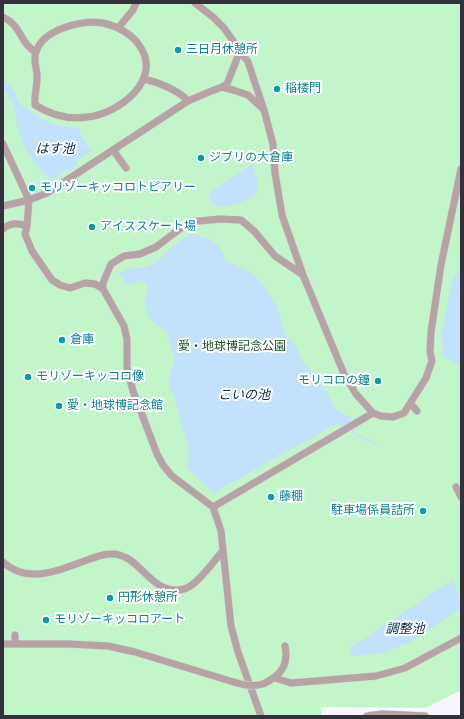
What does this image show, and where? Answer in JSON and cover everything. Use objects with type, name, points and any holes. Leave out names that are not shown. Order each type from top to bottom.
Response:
[{"type":"street","points":[[118,28],[133,10],[136,3]]},
{"type":"street","points":[[195,3],[224,28],[248,62],[264,110],[273,144],[275,173],[282,216],[303,275],[344,374],[356,394],[373,413],[381,416],[393,417],[404,412],[411,404],[426,378],[432,361],[430,352],[430,332],[441,266],[461,169]]},
{"type":"street","points":[[3,17],[10,20],[16,26],[29,48],[36,52]]},
{"type":"street","points":[[89,23],[103,23],[118,28],[132,36],[143,51],[146,64],[144,78],[135,92],[126,101],[117,108],[106,112],[88,117],[76,118],[57,116],[35,105],[37,73],[34,61],[36,52],[48,36],[66,27],[89,23]]},
{"type":"street","points":[[3,206],[29,200],[47,193],[188,101],[227,84],[240,51]]},
{"type":"street","points":[[144,78],[161,85],[188,101]]},
{"type":"street","points":[[222,87],[248,95],[264,110]]},
{"type":"street","points":[[3,144],[29,200],[25,234],[32,251],[52,280],[60,285],[70,288],[85,283],[94,284],[103,289]]},
{"type":"street","points":[[113,150],[126,168]]},
{"type":"street","points":[[261,716],[238,652],[231,626],[220,531],[213,507],[172,476],[163,465],[133,391],[127,368],[127,339],[124,326],[103,289],[103,283],[111,264],[124,256],[140,254],[156,246],[188,222],[220,219],[241,220],[254,230],[275,256],[303,275]]},
{"type":"street","points":[[3,229],[14,223],[27,226]]},
{"type":"street","points":[[411,404],[416,411]]},
{"type":"street","points":[[213,507],[373,413]]},
{"type":"street","points":[[456,487],[461,497]]},
{"type":"street","points":[[3,562],[20,572],[34,575],[76,568],[101,555],[121,555],[130,559],[154,582],[164,588],[172,590],[185,589],[197,581],[223,551]]},
{"type":"street","points":[[15,635],[15,644]]},
{"type":"street","points":[[275,678],[291,683],[376,676],[405,668],[461,638]]},
{"type":"street","points":[[3,644],[69,644],[108,646],[136,652],[248,686],[264,684],[275,678],[285,664],[287,656],[285,646]]},
{"type":"street","points":[[367,716],[382,714],[425,716]]},
{"type":"green space","name":"愛・地球博記念公園","points":[[3,3],[461,3],[461,690],[426,708],[321,707],[322,716],[3,716]]},
{"type":"water","name":"はす池","points":[[3,78],[12,88],[20,104],[32,113],[59,126],[79,127],[84,140],[93,150],[76,161],[78,165],[69,171],[68,169],[52,180],[51,183],[48,182],[49,177],[38,168],[28,154],[17,128],[15,107],[3,88]]},
{"type":"water","points":[[252,164],[258,186],[257,194],[254,197],[227,206],[220,206],[210,200],[208,193]]},
{"type":"water","name":"こいの池","points":[[196,235],[207,238],[215,243],[221,250],[226,261],[252,273],[260,281],[277,307],[285,334],[296,346],[304,364],[318,376],[336,410],[351,417],[351,423],[341,428],[338,423],[213,493],[188,468],[189,463],[187,462],[189,447],[180,420],[176,401],[169,385],[169,376],[175,360],[166,331],[153,321],[147,313],[145,303],[147,289],[146,283],[140,280],[129,284],[123,282],[123,276],[118,275],[119,272],[124,272],[127,269],[149,266],[161,258],[181,240]]},
{"type":"water","points":[[461,269],[461,367],[443,356],[442,332],[453,278]]},
{"type":"water","name":"調整池","points":[[453,580],[461,603],[461,608],[408,643],[382,653],[352,656],[349,649]]},
{"type":"waterway","points":[[351,428],[356,435],[376,444]]},
{"type":"place","name":"三日月休憩所","points":[[178,50]]},
{"type":"place","name":"稲楼門","points":[[277,89]]},
{"type":"place","name":"ジブリの大倉庫","points":[[201,158]]},
{"type":"place","name":"モリゾーキッコロトピアリー","points":[[32,188]]},
{"type":"place","name":"アイススケート場","points":[[92,227]]},
{"type":"place","name":"倉庫","points":[[62,340]]},
{"type":"place","name":"モリゾーキッコロ像","points":[[28,377]]},
{"type":"place","name":"モリコロの鐘","points":[[378,381]]},
{"type":"place","name":"愛・地球博記念館","points":[[59,406]]},
{"type":"place","name":"藤棚","points":[[271,497]]},
{"type":"place","name":"駐車場係員詰所","points":[[423,511]]},
{"type":"place","name":"円形休憩所","points":[[110,598]]},
{"type":"place","name":"モリゾーキッコロアート","points":[[46,620]]}]
